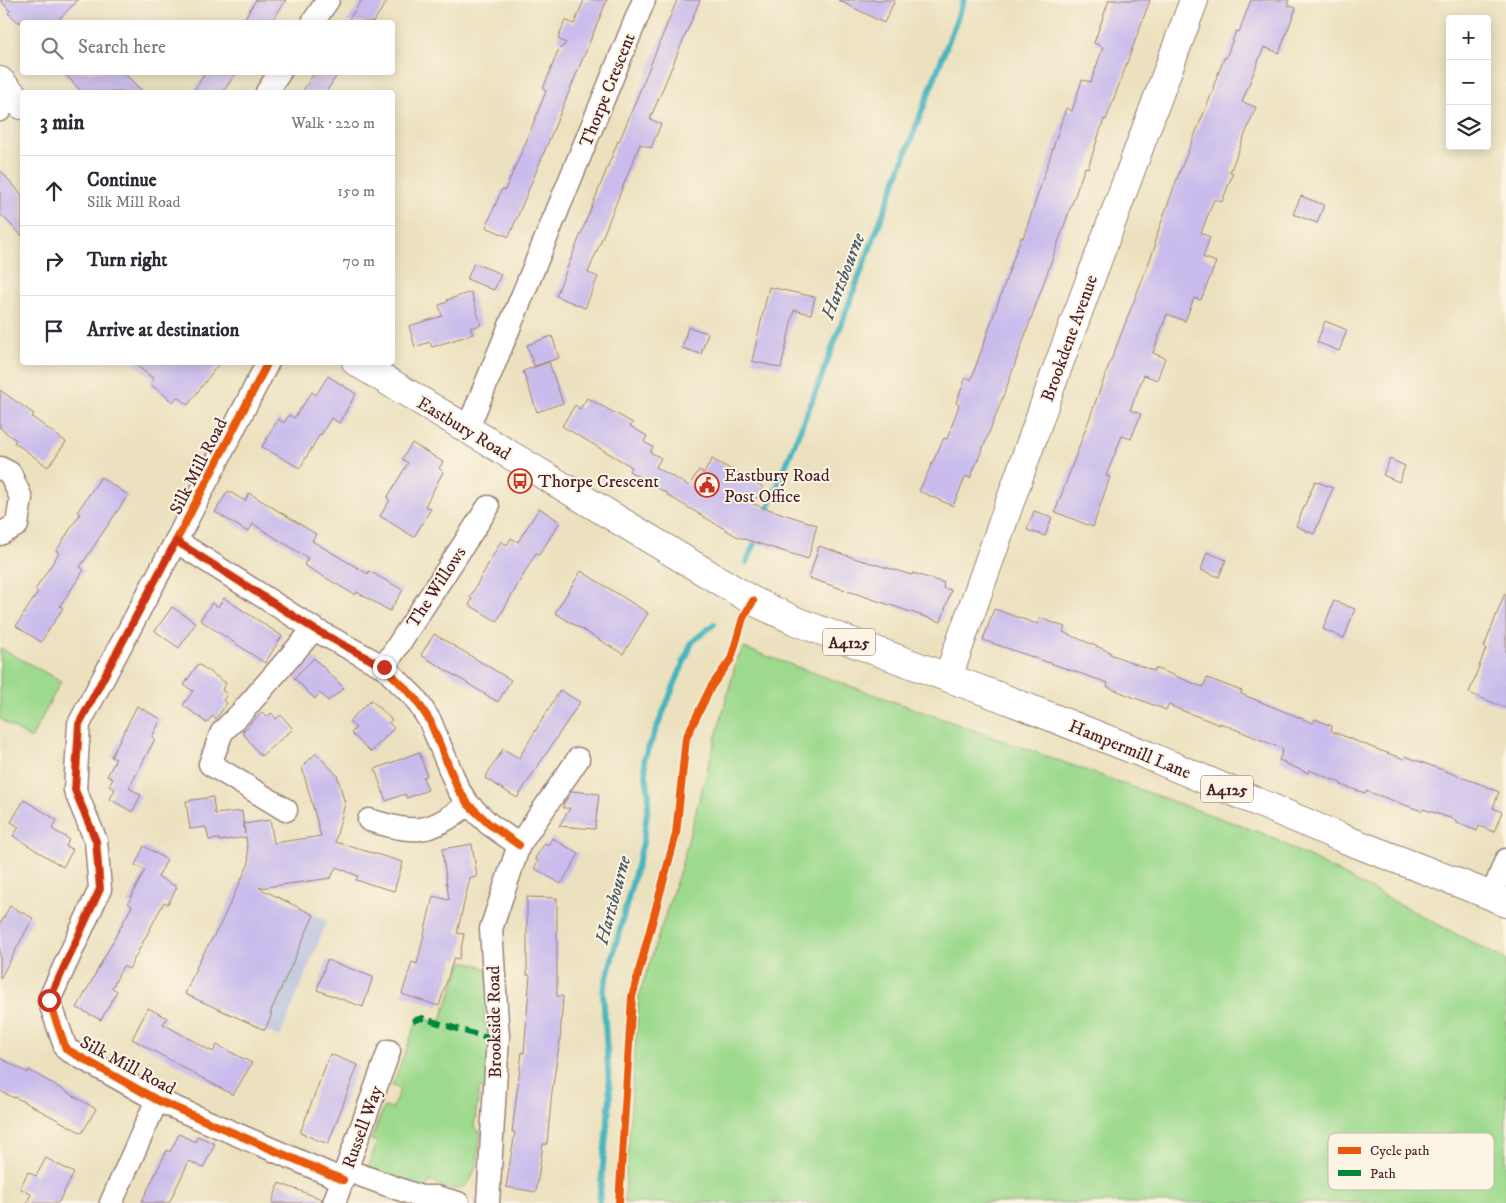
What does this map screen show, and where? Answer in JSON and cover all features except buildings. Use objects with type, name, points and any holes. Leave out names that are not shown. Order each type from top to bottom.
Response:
[{"type":"main road","name":"Brookdene Avenue","points":[[948,677],[1054,378],[1194,0]]},
{"type":"main road","name":"Eastbury Road","points":[[361,365],[753,601]]},
{"type":"main road","name":"Hampermill Lane","points":[[753,601],[798,622],[948,677],[1129,748],[1342,838],[1499,900]]},
{"type":"street","points":[[314,20],[328,0]]},
{"type":"street","name":"Thorpe Crescent","points":[[467,430],[644,0]]},
{"type":"street","points":[[268,90],[278,75]]},
{"type":"street","name":"Silk Mill Road","points":[[266,365],[79,724],[75,790],[96,841],[100,889],[49,1000],[66,1049],[157,1100],[344,1175]]},
{"type":"street","points":[[0,468],[10,474],[21,498],[17,525],[0,534]]},
{"type":"street","name":"The Willows","points":[[384,667],[488,507]]},
{"type":"street","points":[[176,541],[314,629],[384,667],[415,698],[430,720],[458,789],[468,804],[489,824],[519,846]]},
{"type":"street","points":[[286,810],[210,764],[222,732],[242,712],[314,629]]},
{"type":"street","name":"Brookside Road","points":[[488,1203],[498,1037],[491,929],[519,846],[578,760]]},
{"type":"street","points":[[369,820],[399,829],[417,830],[438,825],[468,804]]},
{"type":"street","points":[[1499,900],[1506,860]]},
{"type":"street","name":"Russell Way","points":[[334,1203],[389,1051]]},
{"type":"street","name":"Silk Mill Road","points":[[111,1203],[157,1100]]},
{"type":"street","points":[[344,1175],[421,1197],[437,1197],[458,1203]]},
{"type":"shaded area","points":[[241,879],[327,921],[280,1037],[185,994]]},
{"type":"green space","points":[[0,648],[61,681],[31,739],[0,719]]},
{"type":"green space","points":[[744,648],[1267,835],[1506,960],[1506,1203],[624,1203],[639,995],[681,867],[737,659]]},
{"type":"green space","points":[[463,961],[481,966],[487,970],[491,1002],[484,1006],[484,1024],[492,1027],[487,1088],[479,1089],[474,1127],[481,1133],[478,1158],[473,1175],[463,1187],[453,1189],[430,1181],[425,1191],[368,1167],[377,1142],[371,1140],[384,1107],[392,1109],[400,1089],[392,1086],[419,1016],[439,1024]]},
{"type":"waterway","name":"Hartsbourne","points":[[765,517],[819,383],[964,0]]},
{"type":"waterway","name":"Hartsbourne","points":[[747,562],[758,535]]},
{"type":"waterway","name":"Hartsbourne","points":[[599,1203],[610,1098],[603,992],[643,843],[649,797],[644,759],[692,642],[714,624]]},
{"type":"marked path","points":[[413,1021],[422,1018],[484,1037],[498,1037]]},
{"type":"cycle path","points":[[266,365],[79,724],[75,790],[96,841],[100,889],[49,1000],[66,1049],[157,1100],[343,1180]]},
{"type":"cycle path","points":[[176,541],[314,629],[384,667],[415,698],[430,721],[458,789],[468,804],[489,824],[519,845]]},
{"type":"cycle path","points":[[619,1203],[632,997],[676,834],[686,738],[711,687],[731,659],[743,618],[753,601]]},
{"type":"place","name":"Thorpe Crescent","points":[[520,481]]},
{"type":"place","name":"Eastbury Road Post Office","points":[[707,485]]},
{"type":"route","points":[[49,1000],[100,889],[96,841],[75,790],[79,724],[176,541],[314,629],[384,667]]}]
